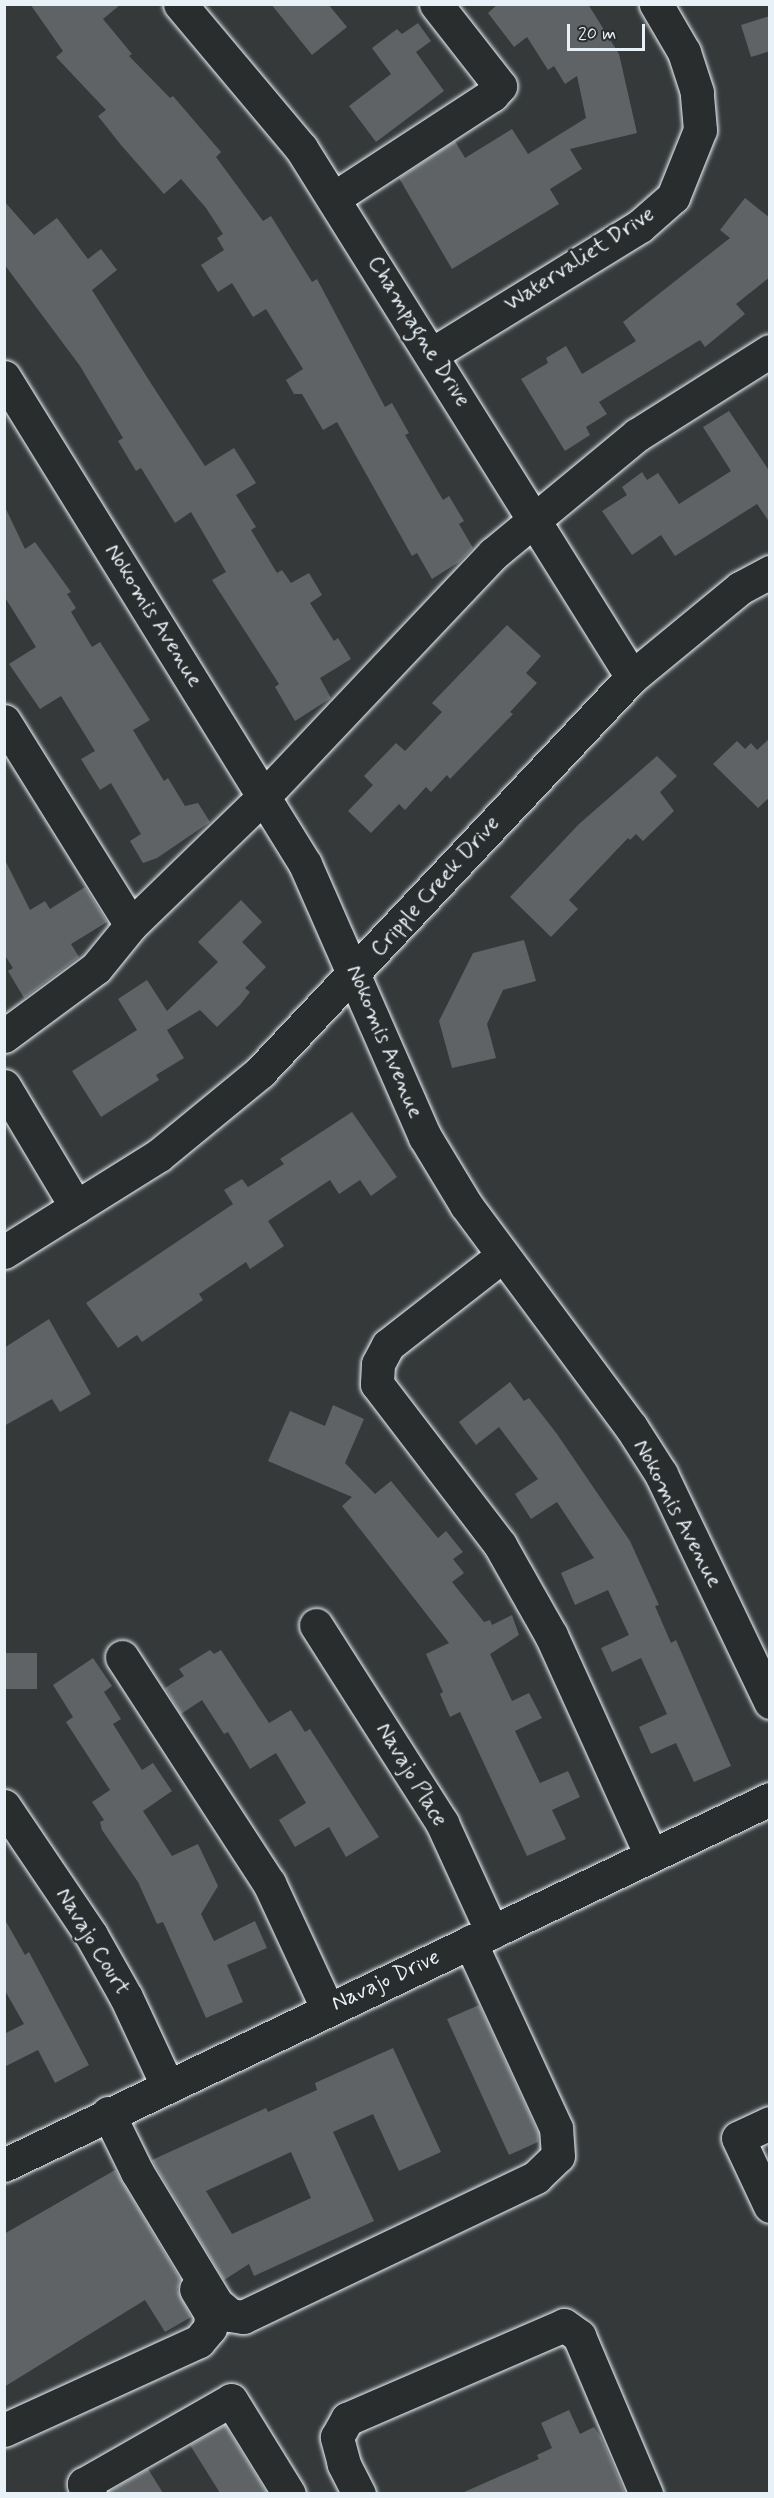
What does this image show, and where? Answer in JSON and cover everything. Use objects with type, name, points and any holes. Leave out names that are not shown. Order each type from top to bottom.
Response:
[{"type":"street","name":"Champagne Drive","points":[[180,4],[301,147],[632,677]]},
{"type":"street","points":[[334,198],[492,95],[500,86],[435,4]]},
{"type":"street","name":"Watervaliet Drive","points":[[432,354],[640,226],[673,197],[700,130],[697,92],[684,52],[656,4]]},
{"type":"street","points":[[4,1036],[96,968],[131,925],[265,795],[493,554],[532,519],[637,435],[770,351]]},
{"type":"street","name":"Nokomis Avenue","points":[[4,377],[265,795],[325,903],[354,976],[425,1137],[502,1256],[631,1427],[661,1474],[770,1702]]},
{"type":"street","name":"Cripple Creek Drive","points":[[4,1252],[159,1155],[211,1115],[260,1072],[354,976],[632,677],[740,588],[770,572]]},
{"type":"street","points":[[4,721],[131,925]]},
{"type":"street","points":[[4,1086],[76,1207]]},
{"type":"street","points":[[502,1256],[388,1345],[378,1364],[377,1384],[500,1545],[551,1635],[651,1855]]},
{"type":"street","name":"Navajo Place","points":[[98,2117],[137,2172],[217,2304],[230,2315],[243,2317],[536,2177],[558,2156],[556,2128],[481,1937],[442,1823],[316,1625]]},
{"type":"street","points":[[122,1657],[268,1883],[327,2008]]},
{"type":"street","name":"Navajo Drive","points":[[6,2159],[770,1799]]},
{"type":"street","name":"Navajo Court","points":[[4,1806],[91,1935],[126,1997],[167,2085]]},
{"type":"street","points":[[4,2430],[199,2341],[210,2328],[211,2313],[98,2117]]},
{"type":"street","points":[[770,2123],[738,2138],[770,2206]]},
{"type":"street","points":[[359,2493],[344,2464],[337,2437],[347,2419],[564,2325],[579,2336],[646,2493]]},
{"type":"street","points":[[90,2493],[84,2484],[231,2400],[289,2493]]},
{"type":"building","points":[[30,4],[121,4],[103,19],[132,54],[129,56],[170,98],[173,96],[221,152],[216,157],[263,221],[271,216],[312,282],[317,279],[385,407],[392,403],[409,433],[405,435],[443,500],[449,496],[464,521],[459,524],[473,548],[459,562],[432,579],[417,553],[412,556],[337,422],[323,430],[302,394],[294,394],[286,380],[303,369],[266,309],[253,317],[232,283],[218,292],[201,265],[224,250],[217,238],[223,234],[206,208],[181,179],[164,194],[121,145],[98,116],[106,110],[56,57],[63,51]]},
{"type":"building","points":[[271,4],[328,4],[347,27],[312,55]]},
{"type":"building","points":[[498,4],[588,4],[619,54],[637,133],[570,149],[582,169],[550,189],[559,204],[452,269],[399,178],[455,141],[465,158],[512,129],[528,154],[586,118],[577,76],[565,84],[554,66],[548,70],[527,37],[514,47],[488,13]]},
{"type":"building","points":[[770,16],[770,51],[751,57],[741,25]]},
{"type":"building","points":[[418,23],[431,41],[416,52],[444,91],[376,142],[349,106],[391,74],[372,48],[397,29],[402,34]]},
{"type":"building","points":[[745,198],[770,218],[770,277],[736,304],[745,314],[705,347],[700,340],[599,402],[607,414],[586,427],[590,435],[565,451],[521,379],[548,363],[546,358],[566,346],[582,374],[636,341],[623,322],[730,238],[720,230]]},
{"type":"building","points":[[4,201],[34,235],[57,218],[88,259],[101,249],[117,270],[92,290],[152,385],[205,466],[234,448],[256,483],[236,495],[256,527],[251,530],[277,573],[282,570],[291,583],[309,573],[322,595],[310,603],[334,641],[338,638],[351,659],[320,678],[331,698],[295,721],[275,687],[279,684],[212,580],[226,572],[191,512],[175,523],[141,468],[136,471],[118,441],[123,438],[80,366],[4,264]]},
{"type":"building","points":[[729,411],[770,472],[770,523],[757,504],[675,556],[661,535],[632,555],[602,511],[627,495],[622,487],[642,472],[647,480],[658,473],[679,504],[731,471],[703,427]]},
{"type":"building","points":[[4,505],[25,549],[35,542],[71,592],[67,594],[76,608],[71,612],[92,647],[100,642],[150,720],[133,730],[164,781],[168,778],[185,806],[198,803],[210,822],[157,858],[143,863],[130,841],[141,834],[111,783],[100,790],[81,759],[95,751],[61,696],[40,709],[9,664],[36,647],[4,596]]},
{"type":"building","points":[[507,625],[541,656],[526,673],[537,683],[510,712],[513,714],[450,779],[447,775],[431,792],[426,787],[405,810],[399,804],[371,833],[348,811],[373,785],[364,776],[396,743],[405,751],[442,712],[432,703]]},
{"type":"building","points":[[770,738],[770,797],[758,808],[713,764],[737,741],[745,749],[751,743],[757,750]]},
{"type":"building","points":[[657,756],[677,776],[660,792],[674,811],[643,841],[636,834],[630,840],[628,838],[569,900],[578,909],[551,937],[510,897],[579,824]]},
{"type":"building","points":[[4,858],[30,910],[45,901],[50,909],[85,887],[107,922],[71,944],[79,957],[24,998],[8,971],[13,968],[4,954]]},
{"type":"building","points":[[241,900],[262,922],[242,942],[266,967],[245,988],[250,992],[217,1027],[200,1010],[167,1030],[184,1058],[156,1075],[159,1080],[101,1117],[72,1071],[137,1030],[118,999],[147,980],[167,1011],[218,962],[198,942]]},
{"type":"building","points":[[524,940],[536,981],[503,990],[487,1024],[496,1058],[452,1068],[439,1021],[473,953]]},
{"type":"building","points":[[352,1112],[397,1177],[371,1196],[360,1180],[339,1194],[330,1180],[268,1221],[284,1246],[250,1269],[246,1262],[199,1294],[203,1300],[142,1342],[137,1335],[118,1348],[86,1303],[233,1204],[224,1190],[242,1179],[248,1187],[284,1164],[280,1159]]},
{"type":"building","points":[[49,1319],[91,1394],[60,1412],[52,1399],[4,1426],[4,1348]]},
{"type":"building","points":[[510,1382],[524,1401],[529,1398],[557,1434],[630,1541],[659,1605],[655,1606],[671,1643],[676,1640],[731,1766],[694,1782],[676,1743],[651,1754],[639,1727],[667,1714],[641,1658],[612,1672],[601,1648],[629,1635],[608,1590],[575,1605],[561,1573],[594,1558],[557,1502],[531,1519],[515,1494],[538,1479],[499,1427],[476,1445],[459,1422]]},
{"type":"building","points":[[333,1405],[364,1419],[345,1463],[375,1494],[391,1481],[438,1538],[446,1531],[463,1552],[453,1559],[464,1573],[452,1582],[484,1622],[490,1620],[492,1625],[512,1615],[519,1635],[490,1654],[512,1701],[529,1693],[542,1718],[515,1731],[540,1783],[568,1771],[580,1797],[552,1810],[566,1839],[527,1856],[460,1712],[450,1717],[440,1694],[443,1692],[426,1654],[449,1643],[342,1506],[352,1497],[268,1461],[290,1411],[325,1426]]},
{"type":"building","points":[[210,1650],[214,1654],[221,1650],[269,1723],[291,1710],[305,1732],[310,1729],[379,1837],[346,1857],[329,1827],[295,1847],[279,1820],[306,1803],[276,1753],[250,1769],[228,1732],[224,1734],[202,1700],[181,1714],[165,1688],[184,1676],[179,1669]]},
{"type":"building","points":[[4,1653],[37,1653],[37,1689],[4,1689]]},
{"type":"building","points":[[93,1658],[112,1686],[104,1692],[121,1719],[113,1724],[142,1770],[153,1763],[172,1791],[143,1811],[172,1856],[198,1844],[218,1886],[201,1914],[214,1941],[255,1921],[267,1948],[227,1965],[243,2002],[206,2018],[163,1922],[157,1924],[138,1882],[102,1830],[100,1822],[104,1820],[92,1802],[110,1790],[66,1722],[73,1717],[53,1685]]},
{"type":"building","points":[[4,1918],[25,1955],[29,1952],[89,2065],[55,2083],[38,2050],[4,2067],[4,2034],[24,2024],[4,1989]]},
{"type":"building","points":[[479,2005],[538,2133],[538,2142],[509,2155],[447,2019]]},
{"type":"building","points":[[393,2048],[441,2152],[399,2171],[373,2114],[333,2132],[374,2221],[254,2276],[249,2264],[224,2280],[152,2160],[266,2108],[268,2112],[317,2090],[315,2083]],"holes":[[[291,2152],[311,2198],[232,2234],[206,2191]]]},
{"type":"building","points":[[115,2170],[180,2279],[177,2290],[191,2317],[165,2332],[145,2300],[4,2387],[4,2234]]},
{"type":"building","points":[[569,2410],[580,2434],[594,2427],[601,2437],[625,2493],[462,2493],[539,2459],[537,2455],[552,2448],[541,2423]]},
{"type":"building","points":[[225,2425],[267,2493],[220,2493],[190,2445]]},
{"type":"building","points":[[148,2469],[163,2493],[108,2492]]}]
